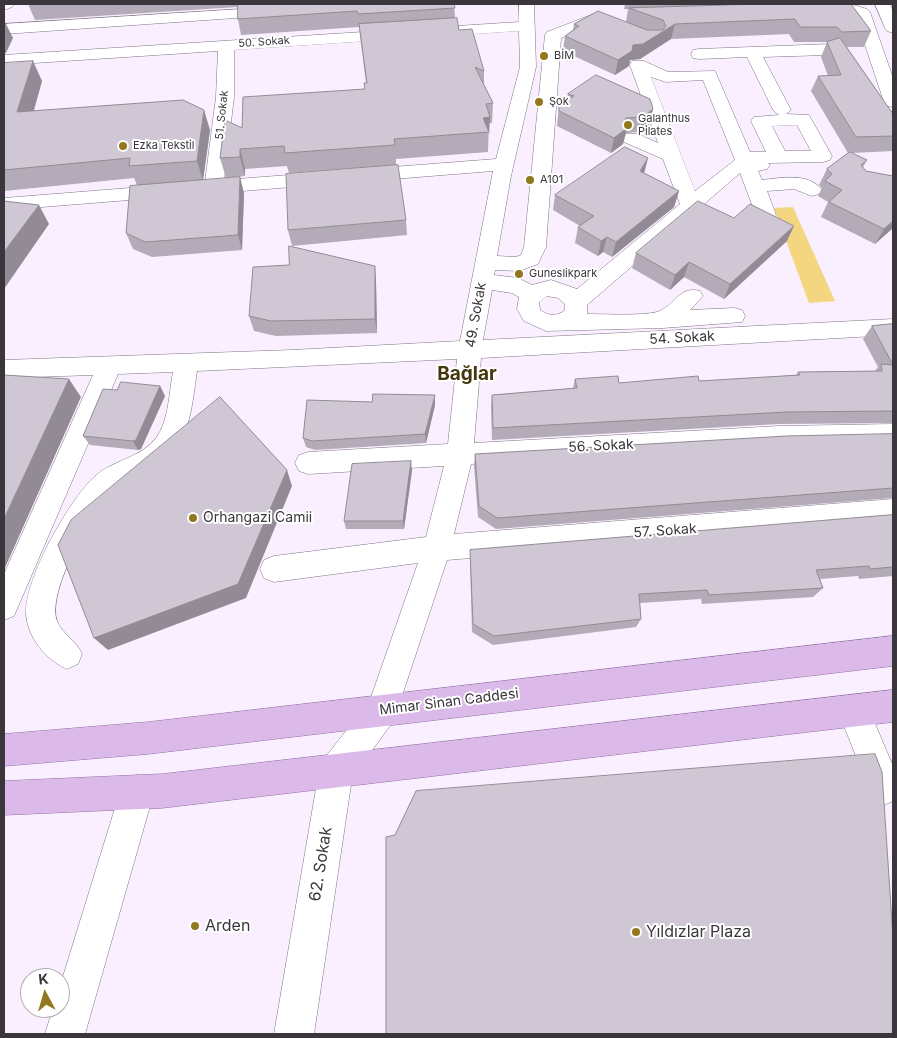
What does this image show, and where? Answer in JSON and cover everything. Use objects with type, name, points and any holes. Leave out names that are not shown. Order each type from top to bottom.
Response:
[{"type":"main road","name":"Mimar Sinan Caddesi","points":[[4,750],[148,738],[383,709],[893,651]]},
{"type":"main road","points":[[4,798],[162,791],[893,706]]},
{"type":"street","name":"49. Sokak","points":[[383,709],[437,548],[460,455],[470,350],[504,164],[528,67],[525,26],[526,4]]},
{"type":"street","points":[[882,4],[893,28]]},
{"type":"street","points":[[804,10],[850,9],[862,12],[890,111]]},
{"type":"street","points":[[4,29],[288,11]]},
{"type":"street","points":[[484,272],[519,264],[530,259],[535,247],[553,35],[596,18],[624,22]]},
{"type":"street","name":"50. Sokak","points":[[4,60],[226,44],[525,26]]},
{"type":"street","points":[[708,37],[718,52]]},
{"type":"street","name":"51. Sokak","points":[[214,186],[225,97],[226,44]]},
{"type":"street","points":[[766,215],[755,186],[750,162],[699,54],[827,50],[825,47]]},
{"type":"street","points":[[752,52],[782,110]]},
{"type":"street","points":[[690,205],[636,64],[666,77],[709,75]]},
{"type":"street","points":[[632,138],[672,156]]},
{"type":"street","points":[[576,302],[653,234],[738,165],[778,157]]},
{"type":"street","points":[[4,204],[504,164]]},
{"type":"street","points":[[755,186],[797,183],[812,190]]},
{"type":"street","points":[[484,272],[518,286],[531,295]]},
{"type":"street","points":[[566,322],[576,313],[576,302],[566,292],[551,288],[531,295],[527,306],[534,317],[549,323],[663,320],[893,308]]},
{"type":"street","points":[[663,320],[692,296]]},
{"type":"street","name":"54. Sokak","points":[[4,370],[470,350],[893,326]]},
{"type":"street","points":[[67,654],[58,647],[44,627],[41,602],[73,526],[98,492],[117,475],[156,456],[168,442],[186,363]]},
{"type":"street","points":[[4,606],[108,366]]},
{"type":"street","name":"56. Sokak","points":[[308,463],[779,436],[893,434]]},
{"type":"street","name":"57. Sokak","points":[[274,569],[437,548],[893,511]]},
{"type":"street","name":"62. Sokak","points":[[294,1034],[336,771],[383,709]]},
{"type":"street","points":[[854,711],[882,778],[884,818]]},
{"type":"street","points":[[65,1034],[137,792]]},
{"type":"shaded area","points":[[793,207],[835,301],[809,303],[774,208]]},
{"type":"building","points":[[238,4],[454,4],[455,8],[358,14],[357,11],[238,19]]},
{"type":"building","points":[[758,4],[851,4],[871,31],[842,32],[837,27],[800,27],[795,19],[675,24],[643,44],[633,45],[632,51],[618,60],[565,36],[579,26],[574,24],[598,11],[647,30],[663,30],[666,26],[663,20],[629,8]]},
{"type":"building","points":[[457,18],[459,30],[472,29],[484,71],[475,67],[493,103],[486,104],[490,117],[483,118],[489,132],[394,139],[395,145],[285,153],[284,146],[240,149],[240,157],[220,158],[225,120],[242,128],[243,97],[365,89],[364,83],[367,83],[359,24]]},
{"type":"building","points":[[840,38],[893,114],[893,136],[856,137],[818,76],[841,75],[827,42]]},
{"type":"building","points":[[33,61],[17,112],[183,100],[204,110],[197,161],[129,166],[130,158],[4,170],[4,63]]},
{"type":"building","points":[[596,75],[650,99],[653,109],[643,117],[626,118],[624,123],[627,128],[614,138],[559,111],[559,106],[574,96],[568,94]]},
{"type":"building","points":[[625,147],[648,158],[640,171],[679,191],[616,242],[607,237],[601,241],[578,227],[594,216],[555,195]]},
{"type":"building","points":[[850,152],[867,160],[861,165],[866,171],[893,176],[893,221],[884,229],[829,202],[842,190],[825,181],[832,174],[827,169]]},
{"type":"building","points":[[398,165],[406,220],[288,230],[286,174]]},
{"type":"building","points":[[240,177],[238,235],[145,242],[126,233],[130,186]]},
{"type":"building","points":[[4,201],[39,205],[4,252]]},
{"type":"building","points":[[698,201],[734,218],[750,204],[794,226],[730,284],[689,262],[675,275],[636,253]]},
{"type":"building","points":[[289,246],[375,266],[375,319],[271,321],[249,316],[253,267],[289,265]]},
{"type":"building","points":[[893,324],[893,365],[872,326]]},
{"type":"building","points":[[881,364],[893,365],[893,411],[787,412],[493,428],[492,395],[577,388],[575,379],[618,376],[619,383],[698,376],[699,381],[800,375],[798,372],[882,371]]},
{"type":"building","points":[[4,375],[69,379],[4,519]]},
{"type":"building","points":[[121,382],[160,386],[136,440],[83,436],[103,389],[117,390]]},
{"type":"building","points":[[373,394],[435,395],[425,434],[312,441],[303,438],[307,400],[372,402]]},
{"type":"building","name":"Orhangazi Camii","points":[[220,397],[287,470],[238,584],[94,638],[58,545],[71,520]]},
{"type":"building","points":[[893,434],[893,488],[497,518],[479,506],[475,454],[787,436]]},
{"type":"building","points":[[411,461],[403,521],[344,521],[352,464]]},
{"type":"building","points":[[893,515],[893,567],[870,569],[869,566],[816,570],[823,588],[709,595],[707,590],[639,594],[641,619],[494,636],[473,624],[470,550]]},
{"type":"building","name":"Yıldızlar Plaza","points":[[875,754],[882,772],[893,938],[893,1034],[386,1034],[386,837],[395,835],[416,791]]},
{"type":"place","name":"BİM","points":[[544,56]]},
{"type":"place","name":"Şok","points":[[539,102]]},
{"type":"place","name":"Galanthus Pilates","points":[[628,125]]},
{"type":"place","name":"Ezka Tekstil","points":[[123,146]]},
{"type":"place","name":"A101","points":[[530,180]]},
{"type":"place","name":"Guneslikpark","points":[[519,274]]},
{"type":"place","name":"Orhangazi Camii","points":[[193,518]]},
{"type":"place","name":"Arden","points":[[195,926]]},
{"type":"place","name":"Yıldızlar Plaza","points":[[636,932]]},
{"type":"district","name":"Bağlar","points":[[467,374]]}]
